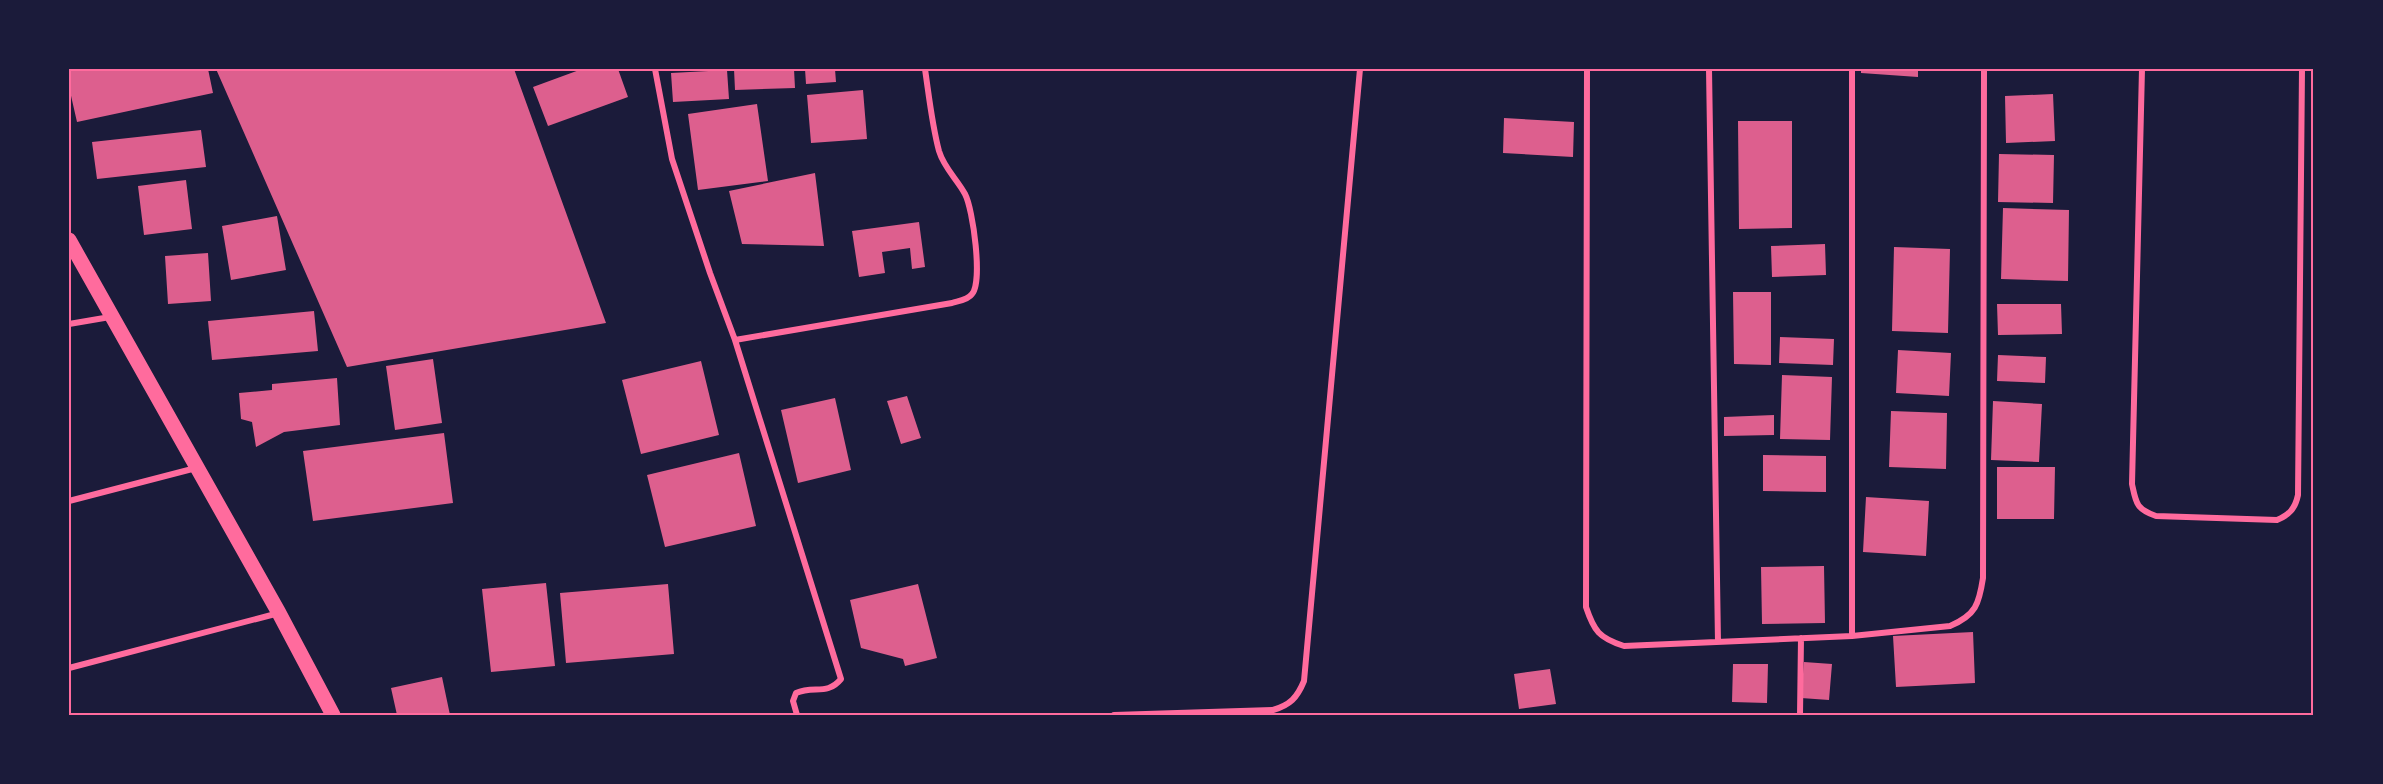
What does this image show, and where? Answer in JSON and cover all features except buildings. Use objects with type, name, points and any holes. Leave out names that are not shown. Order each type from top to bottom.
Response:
[{"type":"main road","points":[[69,240],[279,613],[333,715]]},
{"type":"street","points":[[655,69],[672,159],[735,340],[841,679],[828,690],[806,688],[796,693],[793,701],[796,715]]},
{"type":"street","points":[[735,340],[952,303],[973,294],[978,281],[978,265],[967,197],[945,166],[939,151],[925,69]]},
{"type":"street","points":[[1114,715],[1273,710],[1287,706],[1299,695],[1304,681],[1360,69]]},
{"type":"street","points":[[1587,69],[1586,607],[1593,628],[1606,640],[1624,646],[1852,636],[1950,626],[1975,611],[1981,594],[1983,578],[1984,69]]},
{"type":"street","points":[[1709,69],[1718,642]]},
{"type":"street","points":[[1852,69],[1852,636]]},
{"type":"street","points":[[2142,69],[2132,483],[2135,501],[2142,511],[2156,516],[2277,520],[2288,515],[2296,504],[2298,495],[2302,69]]},
{"type":"street","points":[[69,324],[113,316]]},
{"type":"street","points":[[69,501],[196,468]]},
{"type":"street","points":[[69,668],[279,613]]},
{"type":"street","points":[[1800,715],[1801,638]]}]
